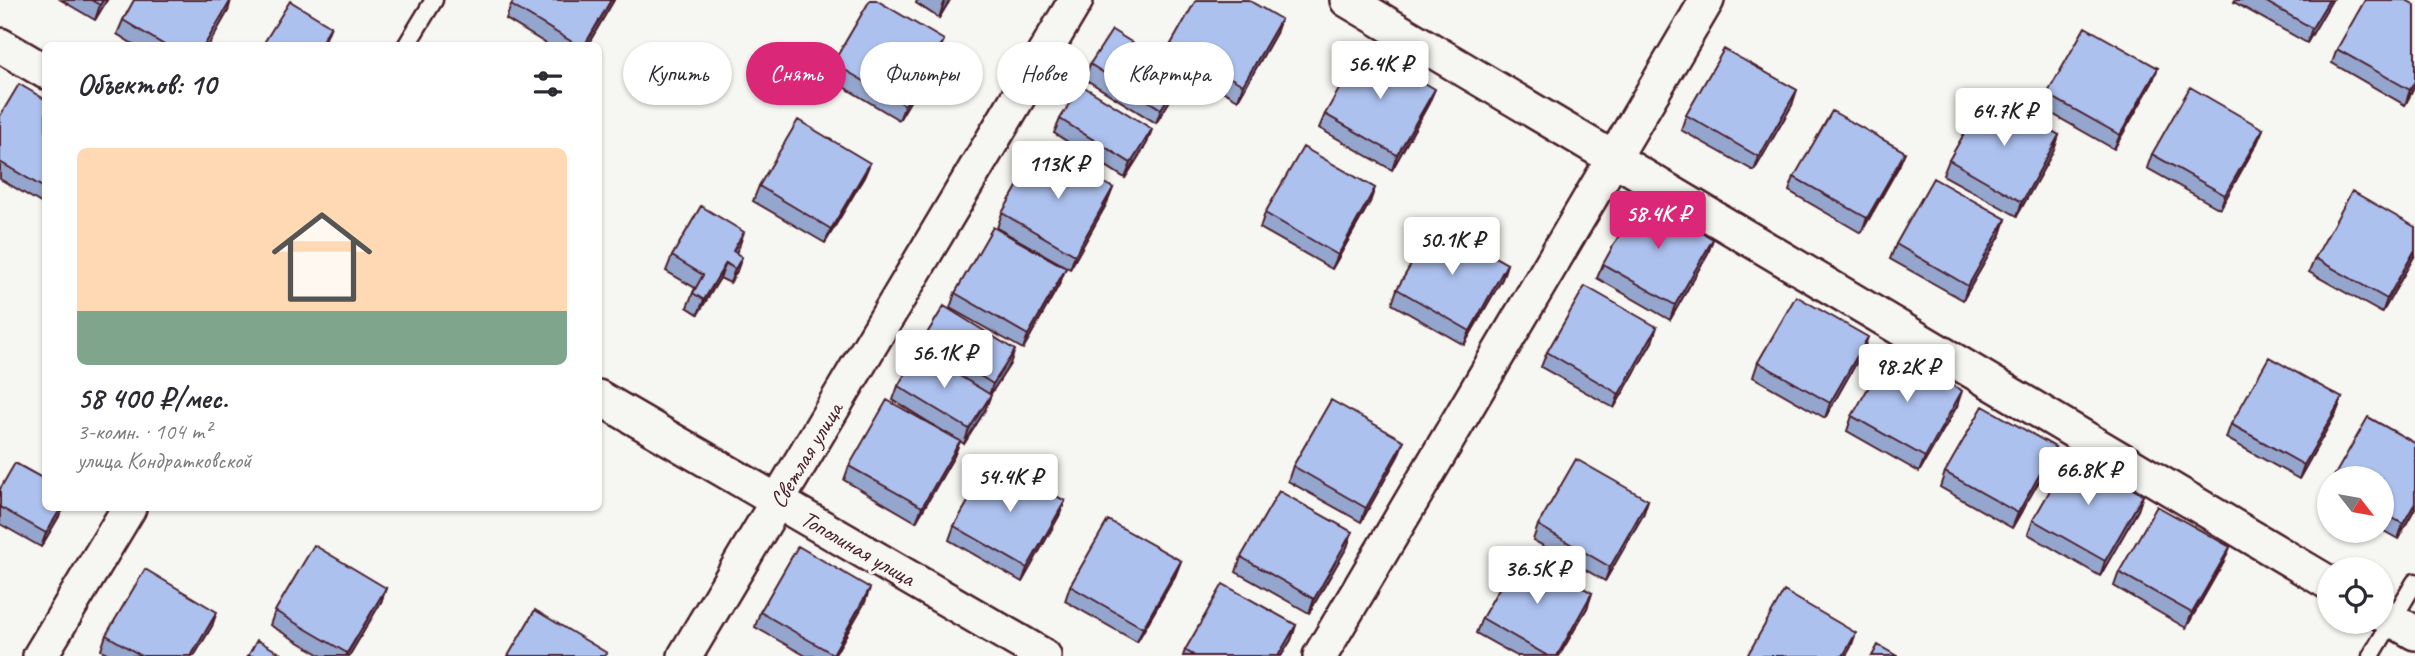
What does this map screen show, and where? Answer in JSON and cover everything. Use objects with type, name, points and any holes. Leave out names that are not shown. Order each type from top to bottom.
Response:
[{"type":"street","name":"Светлая улица","points":[[685,656],[1076,0]]},
{"type":"street","points":[[1347,0],[2317,576]]},
{"type":"street","points":[[1320,656],[1707,0]]},
{"type":"street","points":[[0,45],[42,70]]},
{"type":"street","name":"Тополиная улица","points":[[602,399],[1044,656]]},
{"type":"street","points":[[40,656],[127,511]]},
{"type":"lane","points":[[408,42],[434,0]]},
{"type":"lane","points":[[2371,656],[2396,622],[2415,582]]},
{"type":"building","points":[[134,0],[231,0],[206,42],[159,42],[123,20]]},
{"type":"building","points":[[514,0],[611,0],[586,42],[572,42],[511,5]]},
{"type":"building","points":[[870,0],[876,0],[944,40],[860,42],[860,79],[846,71],[845,42]]},
{"type":"building","points":[[1196,0],[1248,0],[1281,19],[1243,85],[1234,80],[1234,42],[1172,42]]},
{"type":"building","points":[[2263,0],[2329,0],[2312,28]]},
{"type":"building","points":[[2365,0],[2406,0],[2415,5],[2415,81],[2410,90],[2337,49]]},
{"type":"building","points":[[290,1],[331,26],[321,42],[264,42]]},
{"type":"building","points":[[2085,27],[2158,68],[2120,135],[2047,94]]},
{"type":"building","points":[[1112,30],[1131,42],[1104,42]]},
{"type":"building","points":[[1104,42],[1104,73],[1090,64]]},
{"type":"building","points":[[1363,47],[1435,89],[1397,155],[1325,114]]},
{"type":"building","points":[[1724,49],[1797,90],[1759,157],[1686,115]]},
{"type":"building","points":[[19,84],[42,98],[42,187],[0,162],[0,116]]},
{"type":"building","points":[[2190,87],[2263,129],[2225,195],[2152,154]]},
{"type":"building","points":[[1090,91],[1104,99],[1104,105],[1113,105],[1152,129],[1131,163],[1060,119],[1069,105],[1090,105]]},
{"type":"building","points":[[1987,94],[2059,135],[2022,202],[1949,160]]},
{"type":"building","points":[[1832,111],[1905,152],[1867,218],[1794,177]]},
{"type":"building","points":[[798,120],[870,163],[831,229],[759,186]]},
{"type":"building","points":[[1040,147],[1113,188],[1075,255],[1002,213]]},
{"type":"building","points":[[1303,147],[1375,188],[1338,255],[1265,213]]},
{"type":"building","points":[[1933,178],[2006,219],[1968,286],[1896,244]]},
{"type":"building","points":[[2352,191],[2415,227],[2415,250],[2387,299],[2315,258]]},
{"type":"building","points":[[1640,198],[1713,239],[1675,305],[1603,264]]},
{"type":"building","points":[[701,206],[744,232],[733,251],[742,257],[735,269],[726,263],[704,300],[693,293],[703,275],[672,256]]},
{"type":"building","points":[[1435,223],[1507,264],[1470,331],[1397,289]]},
{"type":"building","points":[[993,227],[1066,268],[1028,335],[955,293]]},
{"type":"building","points":[[1585,286],[1657,327],[1619,394],[1547,352]]},
{"type":"building","points":[[1796,296],[1868,337],[1830,403],[1758,362]]},
{"type":"building","points":[[944,306],[1015,350],[993,384],[923,340]]},
{"type":"building","points":[[1890,350],[1962,391],[1925,457],[1852,416]]},
{"type":"building","points":[[919,351],[991,395],[969,429],[898,386]]},
{"type":"building","points":[[2269,357],[2342,398],[2304,465],[2231,424]]},
{"type":"building","points":[[887,400],[960,441],[922,507],[849,466]]},
{"type":"building","points":[[1331,400],[1404,441],[1366,508],[1293,466]]},
{"type":"building","points":[[1983,406],[2055,447],[2018,513],[1945,472]]},
{"type":"building","points":[[2368,417],[2415,443],[2415,503],[2403,524],[2394,519],[2394,466],[2340,466]]},
{"type":"building","points":[[2071,454],[2143,495],[2105,561],[2033,520]]},
{"type":"building","points":[[1576,459],[1648,500],[1610,567],[1538,525]]},
{"type":"building","points":[[992,460],[1065,501],[1027,568],[954,526]]},
{"type":"building","points":[[15,463],[42,478],[42,511],[59,511],[46,533],[0,507],[0,489]]},
{"type":"building","points":[[1279,491],[1352,532],[1314,599],[1241,557]]},
{"type":"building","points":[[2157,506],[2230,547],[2192,613],[2119,572]]},
{"type":"building","points":[[1108,520],[1181,561],[1143,628],[1070,586]]},
{"type":"building","points":[[314,545],[386,588],[347,653],[275,611]]},
{"type":"building","points":[[798,546],[870,588],[833,654],[760,612]]},
{"type":"building","points":[[1520,552],[1592,593],[1557,656],[1548,656],[1482,618]]},
{"type":"building","points":[[145,569],[217,612],[191,656],[142,656],[106,635]]},
{"type":"building","points":[[1223,584],[1296,625],[1278,656],[1195,656],[1185,650]]},
{"type":"building","points":[[1784,591],[1856,633],[1843,656],[1747,656]]},
{"type":"building","points":[[535,610],[607,653],[605,656],[508,656]]},
{"type":"building","points":[[257,640],[285,656],[248,656]]},
{"type":"building","points":[[1878,645],[1897,656],[1872,656]]}]
